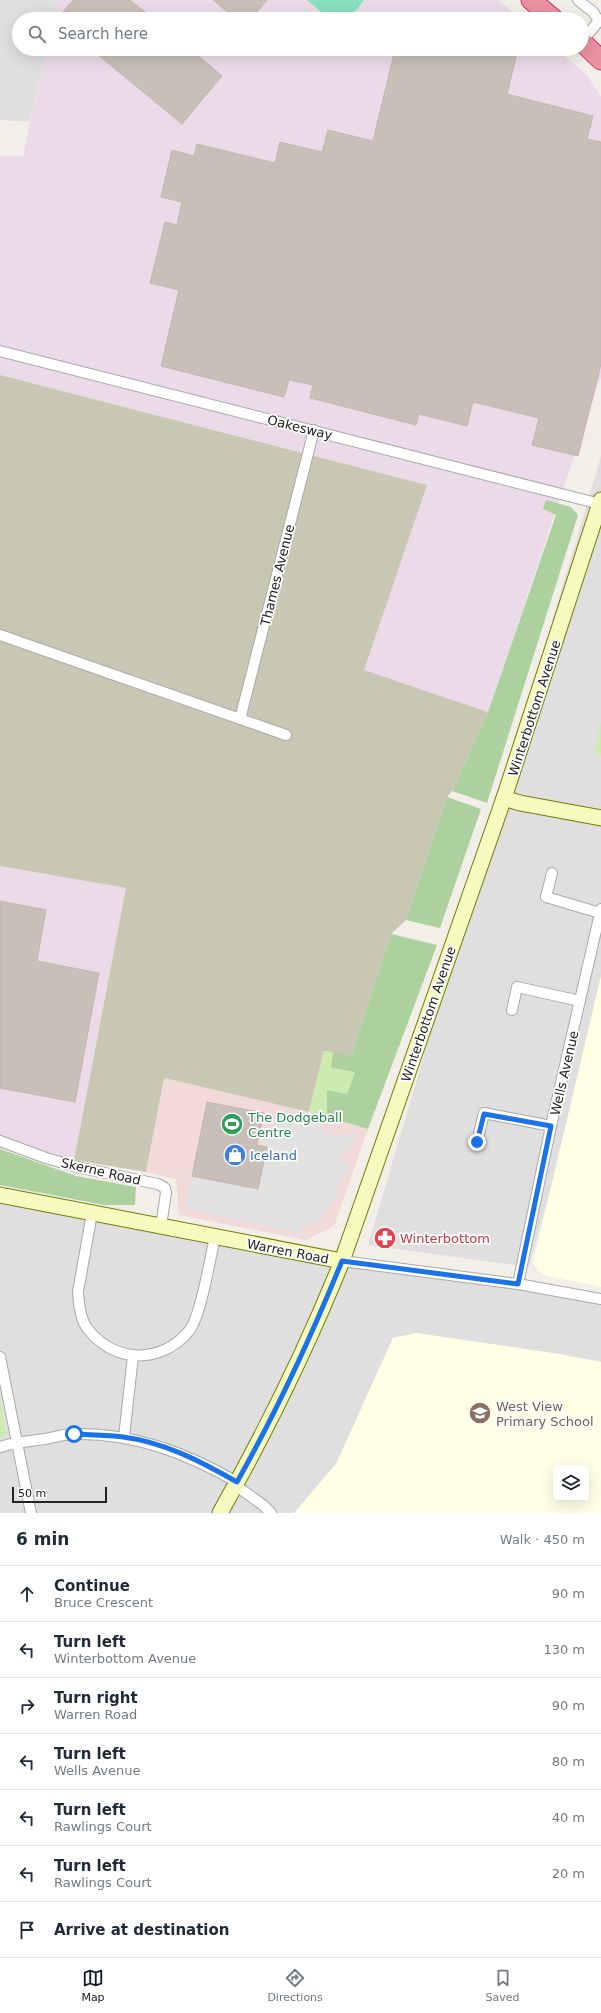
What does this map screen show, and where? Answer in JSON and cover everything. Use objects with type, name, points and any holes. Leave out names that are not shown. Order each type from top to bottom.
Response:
[{"type":"highway","points":[[531,0],[546,12]]},
{"type":"highway","points":[[589,49],[601,60]]},
{"type":"street","points":[[578,0],[593,12],[599,21],[589,33]]},
{"type":"street","name":"Oakesway","points":[[0,351],[600,502]]},
{"type":"street","name":"Thames Avenue","points":[[240,719],[314,430]]},
{"type":"street","name":"Winterbottom Avenue","points":[[220,1513],[290,1382],[322,1312],[342,1261],[504,798],[600,502]]},
{"type":"street","points":[[0,635],[286,735]]},
{"type":"street","points":[[504,798],[520,803],[601,818]]},
{"type":"street","points":[[552,873],[546,897],[601,911]]},
{"type":"street","name":"Wells Avenue","points":[[518,1284],[551,1126],[601,911]]},
{"type":"street","points":[[512,1010],[517,987],[580,1001]]},
{"type":"street","points":[[477,1142],[484,1114],[551,1126]]},
{"type":"street","name":"Skerne Road","points":[[0,1141],[52,1160],[81,1168],[158,1184],[165,1188],[166,1193],[161,1226]]},
{"type":"street","name":"Warren Road","points":[[0,1195],[342,1261],[518,1284],[601,1299]]},
{"type":"street","points":[[92,1213],[78,1292],[81,1315],[86,1327],[106,1346],[133,1356],[153,1354],[173,1345],[191,1327],[197,1315],[214,1237]]},
{"type":"street","points":[[124,1437],[133,1356]]},
{"type":"street","points":[[0,1357],[18,1442],[30,1513]]},
{"type":"street","points":[[0,1447],[18,1442],[74,1434],[124,1437],[171,1450],[200,1462],[236,1484],[271,1513]]},
{"type":"shaded area","points":[[0,0],[57,0],[54,12],[12,12],[12,56],[44,56],[30,122],[0,120]]},
{"type":"shaded area","points":[[57,0],[499,0],[513,12],[54,12]]},
{"type":"shaded area","points":[[44,56],[564,56],[586,74],[601,97],[601,377],[488,712],[363,670],[427,485],[0,375],[0,156],[23,156]]},
{"type":"shaded area","points":[[0,375],[427,485],[364,670],[488,712],[452,791],[447,797],[406,920],[391,934],[351,1056],[324,1051],[309,1112],[164,1078],[146,1172],[74,1160],[126,888],[0,866]]},
{"type":"shaded area","points":[[601,456],[601,1008],[529,1267],[368,1245]]},
{"type":"shaded area","points":[[0,866],[126,888],[74,1160],[0,1138]]},
{"type":"shaded area","points":[[601,976],[601,1287],[543,1275],[533,1263]]},
{"type":"shaded area","points":[[164,1078],[309,1112],[368,1129],[334,1226],[306,1240],[179,1215],[176,1179],[146,1172]]},
{"type":"shaded area","points":[[276,1115],[324,1125],[325,1133],[346,1135],[357,1132],[352,1147],[344,1151],[341,1161],[350,1163],[346,1178],[339,1180],[334,1201],[317,1224],[303,1226],[302,1234],[185,1208],[192,1176],[258,1189],[267,1148],[262,1145],[265,1130],[272,1131]]},
{"type":"shaded area","points":[[0,1195],[161,1226],[601,1299],[601,1362],[559,1354],[416,1333],[393,1338],[336,1464],[294,1513],[0,1513],[0,1438],[7,1435],[0,1397]]},
{"type":"shaded area","name":"West View Primary School","points":[[416,1333],[559,1354],[601,1362],[601,1513],[294,1513],[336,1464],[393,1338]]},
{"type":"green space","points":[[307,0],[364,0],[355,12],[322,12]]},
{"type":"green space","points":[[546,500],[571,507],[578,515],[487,803],[452,791],[488,712],[556,515],[543,509]]},
{"type":"green space","points":[[601,722],[601,755],[594,753]]},
{"type":"green space","points":[[447,797],[481,809],[440,928],[406,920]]},
{"type":"green space","points":[[391,934],[437,945],[368,1129],[327,1117],[327,1090],[347,1094],[355,1072],[331,1068],[333,1052],[351,1056]]},
{"type":"green space","points":[[324,1051],[333,1052],[331,1068],[355,1072],[347,1094],[327,1090],[327,1117],[309,1112]]},
{"type":"green space","points":[[0,1149],[76,1176],[136,1187],[135,1205],[104,1205],[0,1185]]},
{"type":"green space","points":[[0,1397],[7,1435],[0,1438]]},
{"type":"building","points":[[73,0],[130,0],[145,12],[63,12]]},
{"type":"building","points":[[213,0],[267,0],[257,12],[228,12]]},
{"type":"building","points":[[99,56],[198,56],[222,76],[182,124]]},
{"type":"building","points":[[393,56],[516,56],[507,94],[593,116],[587,139],[601,142],[601,364],[578,456],[532,445],[539,418],[473,402],[467,426],[419,414],[416,425],[310,398],[313,385],[289,380],[284,397],[161,366],[179,290],[150,283],[165,222],[177,225],[182,202],[161,197],[172,150],[194,156],[197,144],[275,163],[280,142],[322,152],[328,130],[373,141]]},
{"type":"building","points":[[0,901],[46,910],[37,961],[99,973],[75,1102],[0,1088]]},
{"type":"building","points":[[207,1102],[264,1113],[257,1145],[267,1147],[258,1189],[192,1176]]},
{"type":"place","name":"The Dodgeball Centre","points":[[232,1124]]},
{"type":"place","name":"Iceland","points":[[235,1155]]},
{"type":"place","name":"Winterbottom","points":[[385,1238]]},
{"type":"place","name":"West View Primary School","points":[[480,1413]]},
{"type":"route","points":[[74,1434],[124,1437],[151,1443],[200,1462],[237,1482],[256,1449],[290,1382],[322,1312],[342,1261],[518,1284],[551,1126],[484,1114],[477,1142]]}]
